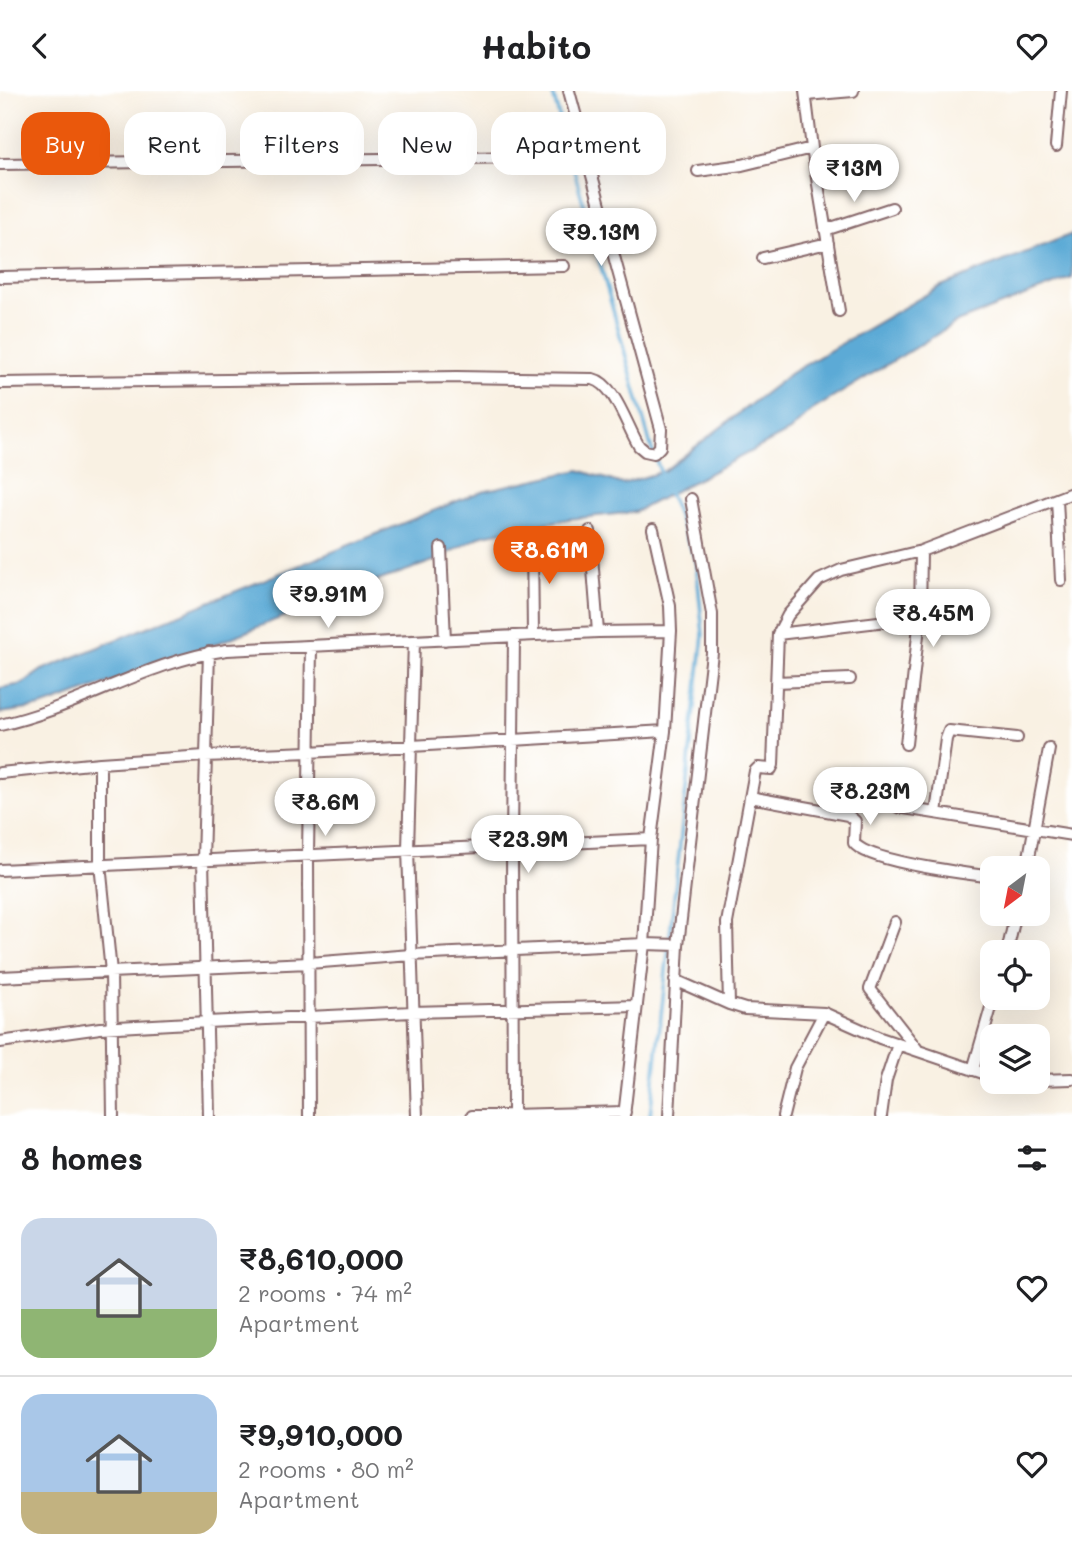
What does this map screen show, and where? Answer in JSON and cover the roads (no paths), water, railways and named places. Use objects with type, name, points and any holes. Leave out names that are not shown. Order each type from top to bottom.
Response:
[{"type":"street","points":[[0,383],[457,377],[593,379],[601,381],[611,392],[631,434],[639,446],[651,453],[660,447],[661,429],[569,91]]},
{"type":"street","points":[[839,311],[805,93],[853,91]]},
{"type":"street","points":[[1056,146],[1061,91]]},
{"type":"street","points":[[1059,116],[1072,111]]},
{"type":"street","points":[[698,171],[742,165],[812,148]]},
{"type":"street","points":[[0,164],[491,158]]},
{"type":"street","points":[[825,230],[892,208]]},
{"type":"street","points":[[762,258],[828,243]]},
{"type":"street","points":[[0,277],[564,266]]},
{"type":"street","points":[[729,1004],[727,923],[756,768],[771,769],[773,765],[778,634],[781,624],[796,603],[819,580],[828,575],[921,551],[1072,493]]},
{"type":"street","points":[[669,1116],[675,945],[712,653],[712,614],[691,499]]},
{"type":"street","points":[[1057,499],[1061,580]]},
{"type":"street","points":[[472,1116],[624,1114],[644,944],[651,839],[665,731],[671,631],[670,606],[653,529]]},
{"type":"street","points":[[590,531],[598,632]]},
{"type":"street","points":[[532,537],[533,635]]},
{"type":"street","points":[[441,548],[445,641]]},
{"type":"street","points":[[906,744],[920,617],[921,551]]},
{"type":"street","points":[[778,634],[920,617]]},
{"type":"street","points":[[0,725],[29,719],[123,681],[209,652],[598,632],[671,631]]},
{"type":"street","points":[[513,1114],[514,636]]},
{"type":"street","points":[[414,641],[408,849],[417,1116]]},
{"type":"street","points":[[309,1116],[308,855],[311,646]]},
{"type":"street","points":[[209,652],[203,860],[209,1116]]},
{"type":"street","points":[[776,682],[850,679]]},
{"type":"street","points":[[0,773],[205,756],[665,731]]},
{"type":"street","points":[[936,813],[946,739],[950,731],[1017,738]]},
{"type":"street","points":[[1029,856],[1049,749]]},
{"type":"street","points":[[100,763],[100,864],[111,972],[113,1116]]},
{"type":"street","points":[[750,797],[848,815],[855,821],[854,843],[864,852],[920,866],[980,875]]},
{"type":"street","points":[[898,807],[1072,835]]},
{"type":"street","points":[[0,870],[651,839]]},
{"type":"street","points":[[895,922],[870,989],[917,1049]]},
{"type":"street","points":[[0,977],[309,963],[411,954],[675,945]]},
{"type":"street","points":[[675,980],[729,1004],[759,1010],[824,1013],[898,1044],[980,1072]]},
{"type":"street","points":[[0,1042],[112,1028],[207,1022],[412,1012],[637,1006]]},
{"type":"street","points":[[973,1070],[990,1010]]},
{"type":"street","points":[[783,1116],[795,1068],[824,1013]]},
{"type":"street","points":[[881,1116],[886,1080],[898,1044]]},
{"type":"street","points":[[1050,1080],[1072,1079]]},
{"type":"water","points":[[1072,234],[1072,278],[959,321],[811,411],[790,431],[635,512],[569,519],[483,535],[436,560],[327,599],[211,646],[41,707],[0,713],[0,688],[22,684],[42,670],[482,491],[579,470],[622,484],[664,471],[791,373],[941,286]]},
{"type":"waterway","points":[[552,91],[652,450],[662,476]]},
{"type":"waterway","points":[[650,1116],[703,635],[696,561],[669,493]]}]
